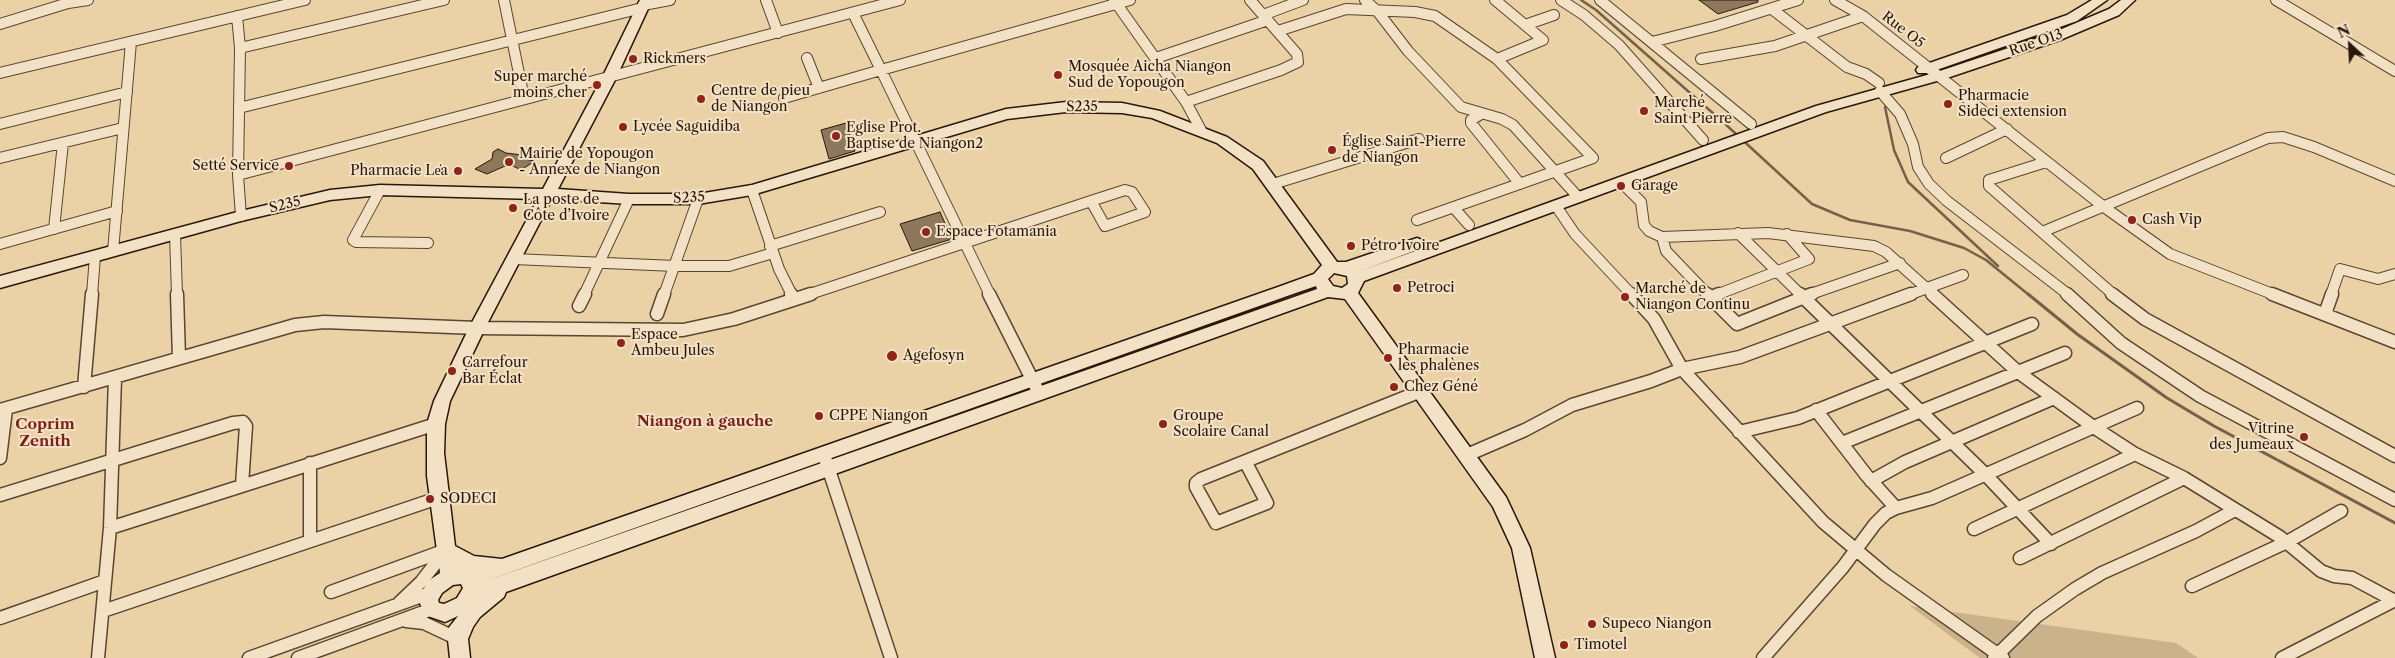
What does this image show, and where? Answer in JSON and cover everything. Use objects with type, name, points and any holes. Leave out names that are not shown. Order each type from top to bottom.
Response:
[{"type":"main road","name":"Rue O13","points":[[1934,72],[2072,18],[2101,0]]},
{"type":"main road","name":"Rue O13","points":[[1934,72],[2090,23],[2114,12],[2129,0]]},
{"type":"main road","points":[[1036,386],[1310,297],[1339,279],[1469,225],[1574,193],[1621,182],[1746,128],[1934,72]]},
{"type":"main road","name":"S235","points":[[0,282],[241,216],[330,195],[380,190],[550,194],[629,199],[698,199],[752,190],[1006,114],[1066,107],[1122,108],[1155,114],[1201,130],[1222,140],[1258,165],[1273,184],[1360,309],[1500,502],[1518,541],[1545,658]]},
{"type":"main road","points":[[470,587],[1036,386],[1291,288],[1339,279],[1556,206],[1574,193],[1703,140],[1726,137]]},
{"type":"main road","points":[[450,577],[438,498],[434,446],[436,424],[450,381],[476,328],[550,194]]},
{"type":"main road","points":[[1291,288],[1312,268],[1319,251]]},
{"type":"main road","points":[[1310,297],[1336,300],[1360,309]]},
{"type":"main road","points":[[446,550],[471,564],[507,574]]},
{"type":"main road","points":[[459,649],[465,622],[507,574]]},
{"type":"main road","points":[[460,576],[470,587],[464,604],[454,611],[446,613],[431,601],[442,581],[450,577],[460,576]]},
{"type":"main road","points":[[454,611],[459,649]]},
{"type":"street","points":[[0,24],[35,12],[88,0]]},
{"type":"street","points":[[0,73],[305,0]]},
{"type":"street","points":[[240,48],[444,0]]},
{"type":"street","points":[[504,0],[524,98]]},
{"type":"street","points":[[239,108],[512,40],[644,4],[670,0]]},
{"type":"street","points":[[766,0],[778,33]]},
{"type":"street","points":[[238,175],[900,0]]},
{"type":"street","points":[[784,98],[1116,2],[1130,0]]},
{"type":"street","points":[[1186,102],[1296,64],[1297,54],[1250,0]]},
{"type":"street","points":[[1156,58],[1266,17],[1303,0]]},
{"type":"street","points":[[1365,0],[1378,12],[1408,51],[1460,107],[1502,119],[1513,125],[1574,193]]},
{"type":"street","points":[[1495,0],[1542,38],[1542,42],[1497,59]]},
{"type":"street","points":[[1561,0],[1584,15],[1619,45],[1703,140]]},
{"type":"street","points":[[1600,0],[1652,42],[1746,128]]},
{"type":"street","points":[[1652,42],[1798,0]]},
{"type":"street","name":"Rue O5","points":[[1835,0],[1863,16],[2104,207],[2170,254],[2395,342]]},
{"type":"street","points":[[2276,0],[2395,71]]},
{"type":"street","points":[[1116,2],[1186,102],[1201,130]]},
{"type":"street","points":[[550,194],[644,4]]},
{"type":"street","points":[[1772,8],[1850,70],[1866,74],[1879,87],[1900,114],[1913,144],[1918,167],[1929,184],[2067,293],[2121,344],[2200,396],[2395,500]]},
{"type":"street","points":[[1278,31],[1346,9],[1378,12],[1414,12],[1435,16],[1497,59],[1593,158],[1417,220]]},
{"type":"street","points":[[853,13],[964,244],[1036,386]]},
{"type":"street","points":[[1525,25],[1554,14]]},
{"type":"street","points":[[237,16],[240,48],[238,175],[241,216]]},
{"type":"street","points":[[1701,59],[1775,46],[1863,16]]},
{"type":"street","points":[[113,251],[131,42]]},
{"type":"street","points":[[807,58],[819,88]]},
{"type":"street","points":[[0,124],[127,92]]},
{"type":"street","points":[[1481,114],[1471,120],[1470,123],[1520,184]]},
{"type":"street","points":[[0,158],[124,128]]},
{"type":"street","points":[[1946,158],[2007,129]]},
{"type":"street","points":[[2042,232],[2268,138],[2283,138],[2314,147],[2395,181]]},
{"type":"street","points":[[1273,184],[1419,139]]},
{"type":"street","points":[[54,229],[63,143]]},
{"type":"street","points":[[2046,162],[1990,180],[1989,186],[2112,294],[2145,319],[2395,456]]},
{"type":"street","points":[[1621,182],[1641,202],[1644,225],[1649,231],[1662,237],[1738,233],[1787,234],[1874,246],[1900,263],[1985,344],[2018,372],[2095,428],[2135,454],[2157,463],[2184,478],[2287,542],[2320,571],[2352,578],[2395,600],[2282,658]]},
{"type":"street","points":[[380,190],[354,240],[356,242],[428,243]]},
{"type":"street","points":[[752,190],[772,249],[794,299]]},
{"type":"street","points":[[0,458],[3,410],[295,325],[324,322],[476,328],[683,330],[734,319],[1091,201],[1129,190],[1145,212],[1110,226],[1105,226],[1091,201]]},
{"type":"street","points":[[579,306],[629,199]]},
{"type":"street","points":[[657,314],[698,199]]},
{"type":"street","points":[[1556,206],[1576,234],[1654,319],[1682,369],[1823,522],[1855,551],[1886,575],[1998,657],[2043,611],[2102,573],[2196,531],[2235,510]]},
{"type":"street","points":[[1454,208],[1469,225]]},
{"type":"street","points":[[0,244],[117,211]]},
{"type":"street","points":[[514,258],[675,266],[729,266],[772,249],[880,212]]},
{"type":"street","points":[[1738,233],[1951,443],[1985,474],[2051,544]]},
{"type":"street","points":[[175,234],[179,358]]},
{"type":"street","points":[[1709,298],[1809,259],[1787,234]]},
{"type":"street","points":[[1662,237],[1666,251],[1709,298],[1737,324],[1803,297],[1900,263]]},
{"type":"street","points":[[84,387],[95,256]]},
{"type":"street","points":[[2325,314],[2340,269],[2378,279],[2395,274]]},
{"type":"street","points":[[1467,456],[1525,430],[1572,404],[1652,381],[1682,369],[1732,359],[1963,275]]},
{"type":"street","points":[[1739,432],[1798,418],[1888,380],[1985,344],[2032,324]]},
{"type":"street","points":[[1842,443],[2065,353]]},
{"type":"street","points":[[98,658],[110,528],[115,378]]},
{"type":"street","points":[[1246,463],[1267,503],[1216,523],[1212,520],[1196,487],[1196,483],[1421,391]]},
{"type":"street","points":[[1871,480],[1905,462],[2054,398]]},
{"type":"street","points":[[1763,658],[1886,513],[1896,508],[1932,498],[2137,408]]},
{"type":"street","points":[[1816,410],[1871,480],[1896,508]]},
{"type":"street","points":[[0,495],[233,423],[244,422],[246,426],[242,485]]},
{"type":"street","points":[[110,528],[436,424]]},
{"type":"street","points":[[1974,530],[2135,454]]},
{"type":"street","points":[[826,462],[891,658]]},
{"type":"street","points":[[310,463],[310,540]]},
{"type":"street","points":[[2020,558],[2184,478]]},
{"type":"street","points":[[103,611],[438,498]]},
{"type":"street","points":[[2192,586],[2287,542],[2341,510]]},
{"type":"street","points":[[331,592],[446,550]]},
{"type":"street","points":[[396,606],[421,582],[446,550]]},
{"type":"street","points":[[0,618],[105,581]]},
{"type":"street","points":[[249,658],[396,606],[431,601]]},
{"type":"street","points":[[298,658],[401,621],[431,601]]},
{"type":"street","points":[[401,621],[424,623],[442,630],[459,649]]},
{"type":"shaded area","points":[[1910,606],[2176,643],[2198,658],[1980,658]]},
{"type":"building","points":[[1699,0],[1758,0],[1758,2],[1718,14]]},
{"type":"building","name":"Eglise Prot. Baptise de Niangon2","points":[[846,123],[855,151],[829,159],[821,130]]},
{"type":"building","name":"Mairie de Yopougon - Annexe de Niangon","points":[[498,149],[506,153],[522,155],[519,158],[535,161],[521,170],[513,166],[505,166],[487,174],[475,169],[492,159],[493,152]]},
{"type":"building","name":"Espace Fotamania","points":[[940,212],[952,239],[912,251],[900,224]]},
{"type":"waterway","points":[[1581,0],[1596,10],[1723,122],[1812,204],[1850,220],[1910,231],[1964,248],[1986,260],[2029,295]]},
{"type":"waterway","points":[[1885,107],[1894,150],[1908,182],[1998,266]]},
{"type":"waterway","points":[[2028,294],[2077,334],[2167,398],[2214,426],[2395,523]]},
{"type":"place","name":"Rickmers","points":[[633,59]]},
{"type":"place","name":"Mosquée Aicha Niangon Sud de Yopougon","points":[[1058,75]]},
{"type":"place","name":"Super marché moins cher","points":[[597,85]]},
{"type":"place","name":"Centre de pieu de Niangon","points":[[701,99]]},
{"type":"place","name":"Pharmacie Sideci extension","points":[[1948,104]]},
{"type":"place","name":"Marché Saint Pierre","points":[[1644,111]]},
{"type":"place","name":"Lycée Saguidiba","points":[[623,127]]},
{"type":"place","name":"Eglise Prot. Baptise de Niangon2","points":[[836,136]]},
{"type":"place","name":"Église Saint-Pierre de Niangon","points":[[1332,150]]},
{"type":"place","name":"Mairie de Yopougon - Annexe de Niangon","points":[[509,162]]},
{"type":"place","name":"Setté Service","points":[[289,166]]},
{"type":"place","name":"Pharmacie Le̓a","points":[[458,171]]},
{"type":"place","name":"Garage","points":[[1621,186]]},
{"type":"place","name":"La poste de Côte d’Ivoire","points":[[513,208]]},
{"type":"place","name":"Cash Vip","points":[[2132,220]]},
{"type":"place","name":"Espace Fotamania","points":[[926,232]]},
{"type":"place","name":"Pétro Ivoire","points":[[1351,246]]},
{"type":"place","name":"Petroci","points":[[1397,288]]},
{"type":"place","name":"Marché de Niangon Continu","points":[[1625,297]]},
{"type":"place","name":"Espace Ambeu Jules","points":[[621,343]]},
{"type":"place","name":"Agefosyn","points":[[892,356]]},
{"type":"place","name":"Pharmacie les phalènes","points":[[1388,358]]},
{"type":"place","name":"Carrefour Bar Éclat","points":[[452,371]]},
{"type":"place","name":"Chez Géné","points":[[1394,387]]},
{"type":"place","name":"CPPE Niangon","points":[[819,416]]},
{"type":"place","name":"Groupe Scolaire Canal","points":[[1163,424]]},
{"type":"place","name":"Vitrine des Jumeaux","points":[[2304,437]]},
{"type":"place","name":"SODECI","points":[[430,499]]},
{"type":"place","name":"Supeco Niangon","points":[[1592,624]]},
{"type":"place","name":"Timotel","points":[[1564,645]]},
{"type":"district","name":"Niangon à gauche","points":[[705,422]]},
{"type":"district","name":"Coprim Zenith","points":[[45,434]]}]
